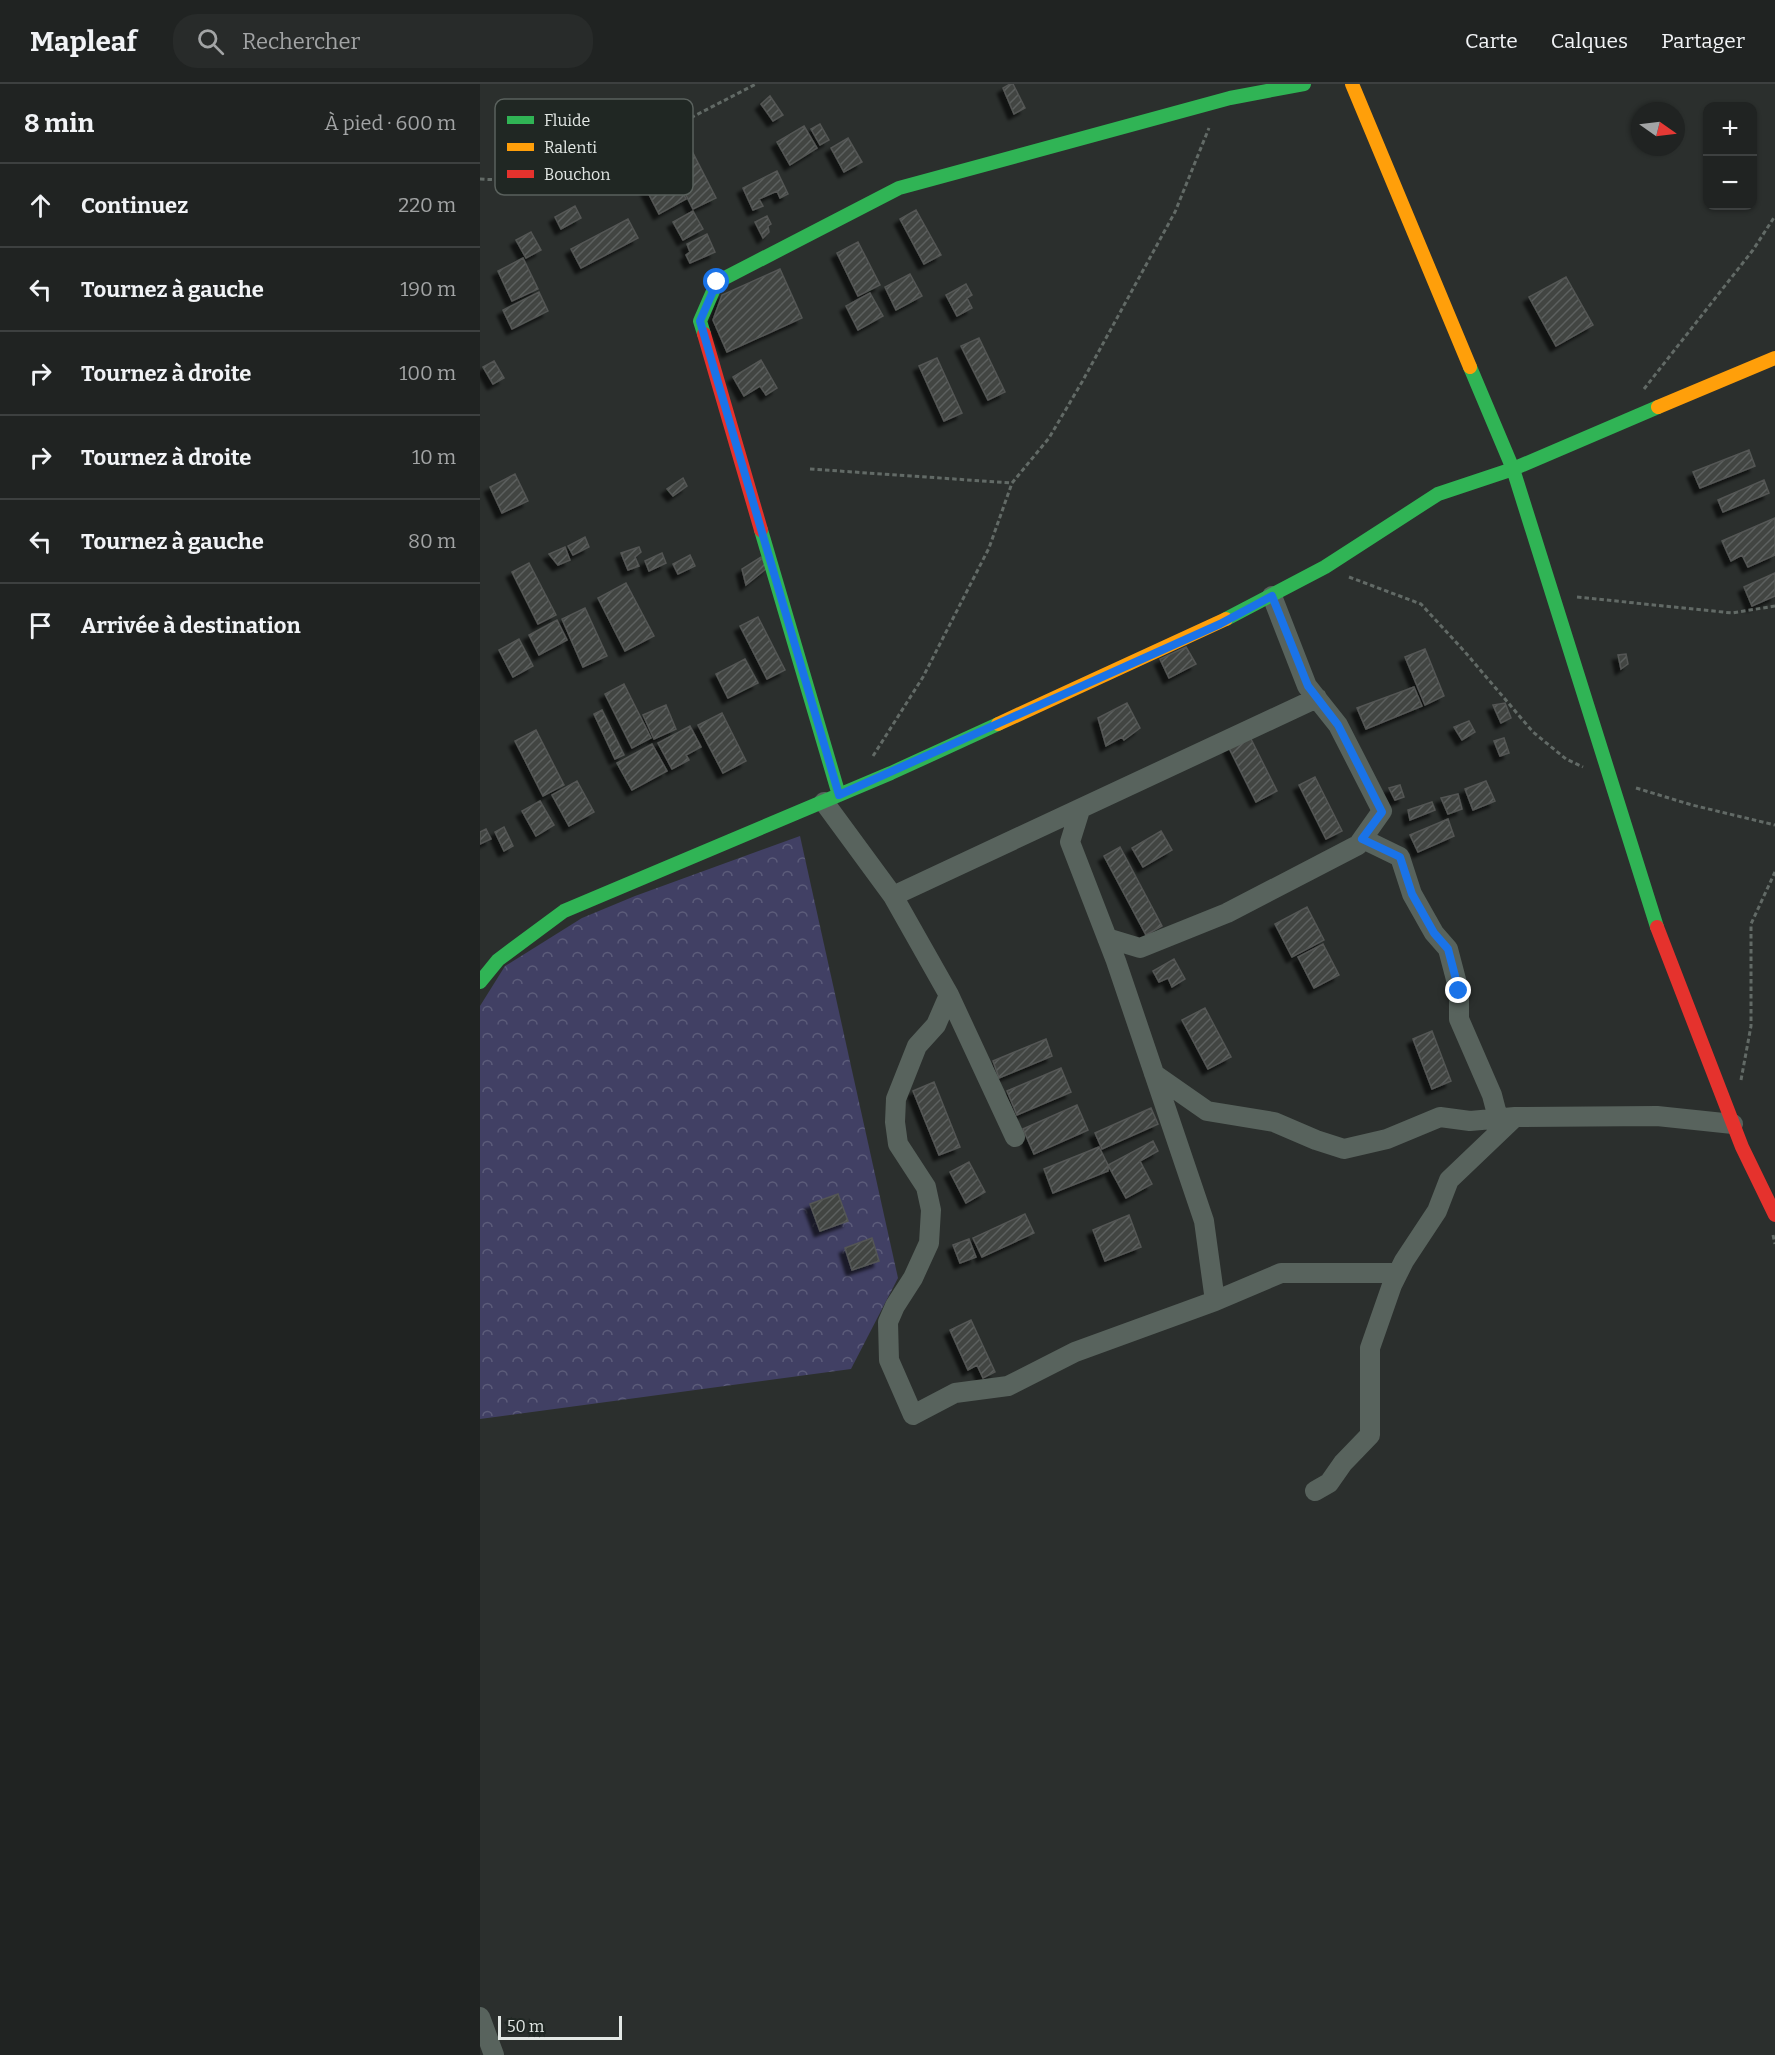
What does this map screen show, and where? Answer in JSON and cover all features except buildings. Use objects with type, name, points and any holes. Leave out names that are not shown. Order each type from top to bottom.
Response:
[{"type":"street","points":[[1015,1137],[949,996],[893,896],[831,798],[700,321],[717,282],[899,188],[1230,98],[1304,84]]},
{"type":"street","points":[[1352,84],[1514,469],[1650,909],[1742,1147],[1775,1215]]},
{"type":"street","points":[[480,982],[498,960],[564,912],[831,798],[1220,624],[1325,567],[1438,494],[1514,469],[1775,358]]},
{"type":"street","points":[[1107,938],[1140,948],[1227,913],[1358,845],[1382,812],[1338,725],[1308,686],[1272,596]]},
{"type":"street","points":[[893,896],[1317,698]]},
{"type":"street","points":[[1080,810],[1070,842],[1107,938],[1204,1221],[1215,1301]]},
{"type":"street","points":[[1362,839],[1400,857],[1412,894],[1434,933],[1448,949],[1459,991],[1459,1019],[1492,1095],[1506,1117]]},
{"type":"street","points":[[949,996],[936,1025],[917,1046],[897,1099],[895,1122],[898,1144],[926,1187],[931,1210],[929,1243],[913,1278],[895,1306],[888,1322],[889,1360],[913,1415],[956,1393],[1008,1386],[1075,1352],[1215,1301],[1281,1273],[1398,1273]]},
{"type":"street","points":[[1154,1074],[1207,1111],[1274,1122],[1344,1149],[1387,1139],[1440,1117],[1470,1121],[1506,1117],[1657,1116],[1733,1124]]},
{"type":"street","points":[[1315,1491],[1329,1483],[1343,1462],[1370,1435],[1370,1348],[1392,1285],[1404,1261],[1437,1211],[1449,1180],[1506,1117]]},
{"type":"street","points":[[480,2017],[494,2055]]},
{"type":"path","points":[[693,117],[756,84]]},
{"type":"path","points":[[867,765],[923,677],[989,548],[1012,483],[1049,438],[1169,222],[1219,102]]},
{"type":"path","points":[[480,179],[495,180]]},
{"type":"path","points":[[1637,398],[1753,250],[1775,216]]},
{"type":"path","points":[[810,469],[1012,483]]},
{"type":"path","points":[[1325,567],[1421,604],[1533,732],[1566,759],[1584,767]]},
{"type":"path","points":[[1553,595],[1732,613],[1775,606]]},
{"type":"path","points":[[1610,780],[1692,805],[1775,825]]},
{"type":"path","points":[[1741,1080],[1751,1026],[1750,924],[1775,872]]},
{"type":"green space","points":[[800,836],[898,1278],[851,1369],[480,1419],[480,1006],[505,966],[582,918],[635,896]]},
{"type":"traffic: fast","points":[[704,334],[700,321],[717,282],[899,188],[1230,98],[1304,84]]},
{"type":"traffic: fast","points":[[1470,367],[1513,469],[1657,927]]},
{"type":"traffic: fast","points":[[1226,619],[1325,567],[1438,494],[1513,469],[1658,407]]},
{"type":"traffic: fast","points":[[761,530],[839,795]]},
{"type":"traffic: fast","points":[[480,982],[498,960],[564,911],[891,773],[998,724]]},
{"type":"traffic: slow","points":[[1352,84],[1470,367]]},
{"type":"traffic: slow","points":[[1658,407],[1775,358]]},
{"type":"traffic: slow","points":[[998,724],[1226,619]]},
{"type":"traffic: jam","points":[[704,334],[761,530]]},
{"type":"traffic: jam","points":[[1657,927],[1742,1147],[1775,1215]]},
{"type":"route","points":[[717,282],[700,321],[839,795],[1220,624],[1272,596],[1308,686],[1338,725],[1382,812],[1362,839],[1400,857],[1412,894],[1434,933],[1448,949],[1459,991]]}]
